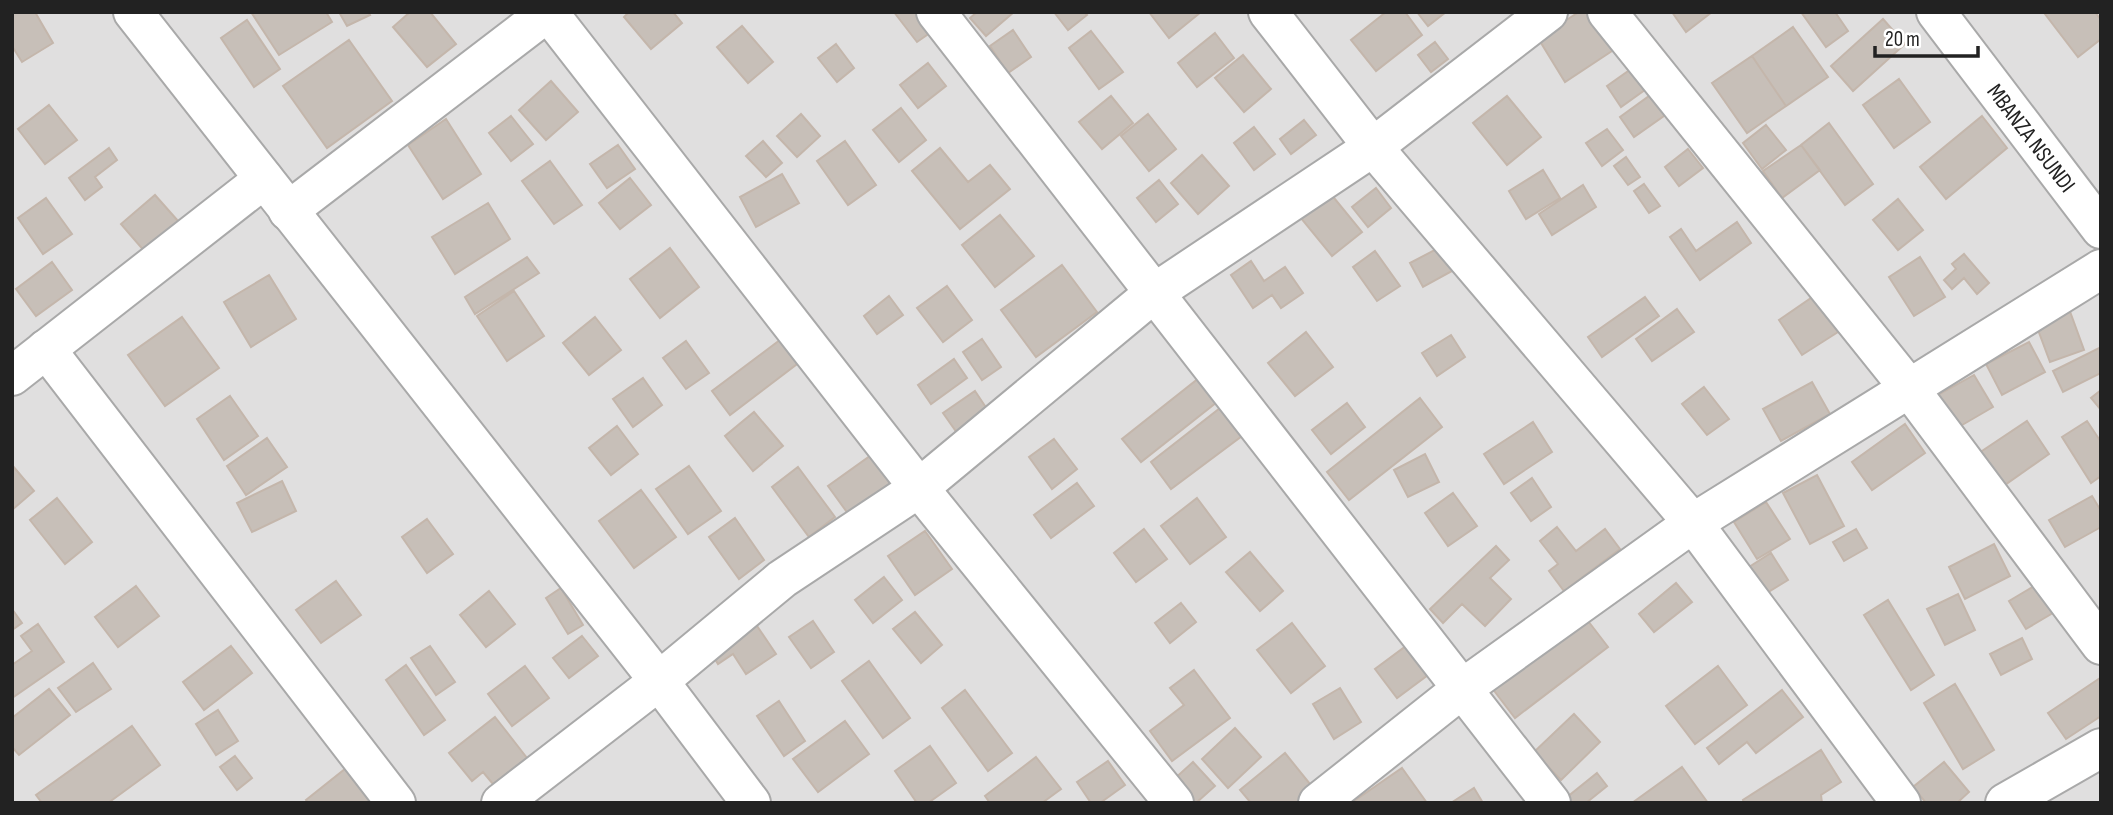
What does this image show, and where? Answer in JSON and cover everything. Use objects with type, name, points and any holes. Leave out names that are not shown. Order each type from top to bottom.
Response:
[{"type":"street","points":[[133,12],[659,681],[751,803]]},
{"type":"street","points":[[288,211],[548,12],[919,488],[1174,803]]},
{"type":"street","points":[[936,12],[1551,803]]},
{"type":"street","points":[[1268,12],[1373,147],[1693,523],[1901,803]]},
{"type":"street","points":[[501,803],[659,681],[782,579],[919,488],[1154,293],[1373,147],[1548,12]]},
{"type":"street","points":[[1607,12],[1909,388],[2101,645]]},
{"type":"street","name":"MBANZA NSUNDI","points":[[1936,12],[2101,229]]},
{"type":"street","points":[[12,376],[264,180]]},
{"type":"street","points":[[1318,803],[1463,688],[1693,523],[2101,269]]},
{"type":"street","points":[[47,349],[396,803]]},
{"type":"street","points":[[2005,803],[2101,748]]},
{"type":"shaded area","points":[[12,12],[2101,12],[2101,803],[12,803]]},
{"type":"building","points":[[12,12],[35,12],[53,43],[22,62],[12,46]]},
{"type":"building","points":[[251,12],[326,12],[332,22],[279,55]]},
{"type":"building","points":[[339,12],[368,12],[370,15],[347,26]]},
{"type":"building","points":[[410,12],[430,12],[456,44],[427,67],[393,27]]},
{"type":"building","points":[[629,12],[673,12],[682,23],[651,49],[624,17]]},
{"type":"building","points":[[894,12],[925,12],[937,28],[917,42]]},
{"type":"building","points":[[977,12],[1014,12],[986,36],[970,18]]},
{"type":"building","points":[[1054,12],[1084,12],[1087,15],[1068,30]]},
{"type":"building","points":[[1149,12],[1201,12],[1169,38]]},
{"type":"building","points":[[1386,12],[1405,12],[1422,35],[1376,71],[1351,40]]},
{"type":"building","points":[[1417,12],[1446,12],[1428,26]]},
{"type":"building","points":[[1579,12],[1591,12],[1615,49],[1565,82],[1538,38]]},
{"type":"building","points":[[1672,12],[1712,12],[1686,32]]},
{"type":"building","points":[[1801,12],[1835,12],[1848,31],[1826,47]]},
{"type":"building","points":[[2095,12],[2101,20],[2101,39],[2078,57],[2045,14]]},
{"type":"building","points":[[1883,19],[1905,44],[1853,91],[1831,66]]},
{"type":"building","points":[[247,20],[280,69],[254,87],[221,38]]},
{"type":"building","points":[[742,26],[773,62],[748,83],[717,47]]},
{"type":"building","points":[[1793,27],[1828,77],[1786,106],[1752,56]]},
{"type":"building","points":[[1013,30],[1031,57],[1008,73],[990,46]]},
{"type":"building","points":[[1091,31],[1123,72],[1099,89],[1069,48]]},
{"type":"building","points":[[1215,33],[1234,58],[1197,87],[1178,63]]},
{"type":"building","points":[[349,40],[392,101],[327,148],[283,86]]},
{"type":"building","points":[[1435,42],[1448,59],[1431,72],[1418,55]]},
{"type":"building","points":[[836,44],[854,68],[837,82],[818,58]]},
{"type":"building","points":[[1243,55],[1271,89],[1244,112],[1215,78]]},
{"type":"building","points":[[1752,56],[1786,106],[1747,133],[1712,83]]},
{"type":"building","points":[[928,63],[946,86],[918,108],[900,85]]},
{"type":"building","points":[[1634,67],[1649,87],[1621,107],[1607,86]]},
{"type":"building","points":[[1899,79],[1930,122],[1894,148],[1863,105]]},
{"type":"building","points":[[551,81],[578,112],[546,140],[519,110]]},
{"type":"building","points":[[1656,91],[1671,111],[1634,137],[1620,117]]},
{"type":"building","points":[[1111,96],[1133,123],[1102,149],[1079,122]]},
{"type":"building","points":[[1507,96],[1541,137],[1507,165],[1473,123]]},
{"type":"building","points":[[49,105],[77,140],[45,164],[18,129]]},
{"type":"building","points":[[901,108],[926,140],[899,162],[873,130]]},
{"type":"building","points":[[801,114],[820,136],[797,157],[777,136]]},
{"type":"building","points":[[1148,114],[1176,149],[1149,171],[1121,136]]},
{"type":"building","points":[[511,116],[533,144],[511,161],[489,133]]},
{"type":"building","points":[[1982,116],[2007,148],[1946,199],[1920,167]]},
{"type":"building","points":[[446,119],[481,174],[443,199],[408,145]]},
{"type":"building","points":[[1304,120],[1316,135],[1291,154],[1280,139]]},
{"type":"building","points":[[1829,123],[1873,184],[1845,205],[1801,145]]},
{"type":"building","points":[[1766,125],[1786,150],[1762,169],[1743,143]]},
{"type":"building","points":[[1254,127],[1275,154],[1254,170],[1234,143]]},
{"type":"building","points":[[1607,129],[1623,150],[1602,166],[1586,143]]},
{"type":"building","points":[[763,141],[782,163],[766,177],[746,156]]},
{"type":"building","points":[[845,141],[876,185],[848,205],[817,161]]},
{"type":"building","points":[[618,145],[635,169],[607,188],[590,164]]},
{"type":"building","points":[[1801,145],[1820,170],[1782,198],[1763,171]]},
{"type":"building","points":[[109,148],[117,160],[95,177],[102,187],[85,200],[69,178]]},
{"type":"building","points":[[940,148],[968,182],[990,165],[1010,189],[960,229],[912,171]]},
{"type":"building","points":[[1688,149],[1703,168],[1679,186],[1665,167]]},
{"type":"building","points":[[1202,155],[1229,186],[1198,214],[1171,183]]},
{"type":"building","points":[[1626,157],[1640,177],[1628,185],[1614,166]]},
{"type":"building","points":[[550,161],[582,205],[554,224],[522,181]]},
{"type":"building","points":[[1543,170],[1560,198],[1526,219],[1509,191]]},
{"type":"building","points":[[782,174],[799,203],[756,227],[740,197]]},
{"type":"building","points":[[630,178],[651,205],[620,229],[599,203]]},
{"type":"building","points":[[1159,180],[1178,204],[1156,222],[1137,198]]},
{"type":"building","points":[[1644,184],[1660,206],[1649,213],[1634,191]]},
{"type":"building","points":[[1583,185],[1596,207],[1552,235],[1539,214]]},
{"type":"building","points":[[1376,188],[1391,208],[1368,227],[1352,207]]},
{"type":"building","points":[[1330,193],[1362,232],[1332,256],[1300,217]]},
{"type":"building","points":[[155,195],[186,230],[152,260],[121,224]]},
{"type":"building","points":[[46,198],[72,234],[43,254],[18,218]]},
{"type":"building","points":[[1898,199],[1923,230],[1898,250],[1873,220]]},
{"type":"building","points":[[488,203],[510,239],[455,274],[432,237]]},
{"type":"building","points":[[1000,215],[1034,256],[995,287],[962,245]]},
{"type":"building","points":[[1737,222],[1751,243],[1700,280],[1670,237],[1681,229],[1696,251]]},
{"type":"building","points":[[1448,243],[1461,266],[1423,287],[1410,263]]},
{"type":"building","points":[[670,248],[699,287],[660,318],[630,279]]},
{"type":"building","points":[[1375,251],[1400,286],[1377,301],[1353,267]]},
{"type":"building","points":[[1964,254],[1989,283],[1977,294],[1964,278],[1952,289],[1944,280],[1956,269],[1952,264]]},
{"type":"building","points":[[527,257],[539,273],[475,314],[465,297]]},
{"type":"building","points":[[1920,257],[1945,297],[1914,316],[1889,277]]},
{"type":"building","points":[[1251,261],[1264,281],[1285,267],[1303,293],[1281,308],[1272,295],[1253,308],[1231,275]]},
{"type":"building","points":[[52,262],[72,290],[36,316],[16,289]]},
{"type":"building","points":[[1062,265],[1097,312],[1036,357],[1001,310]]},
{"type":"building","points":[[269,275],[296,319],[251,347],[224,302]]},
{"type":"building","points":[[947,286],[972,320],[943,342],[917,308]]},
{"type":"building","points":[[514,291],[544,336],[507,361],[477,316]]},
{"type":"building","points":[[889,296],[903,315],[877,334],[864,316]]},
{"type":"building","points":[[1814,296],[1838,332],[1802,355],[1779,320]]},
{"type":"building","points":[[1645,297],[1659,316],[1602,357],[1588,337]]},
{"type":"building","points":[[2068,306],[2084,350],[2050,362],[2034,319]]},
{"type":"building","points":[[1677,309],[1694,332],[1652,361],[1636,339]]},
{"type":"building","points":[[182,317],[219,368],[165,406],[128,355]]},
{"type":"building","points":[[595,317],[621,350],[589,375],[563,343]]},
{"type":"building","points":[[792,331],[809,355],[730,415],[712,391]]},
{"type":"building","points":[[1306,332],[1333,367],[1295,396],[1268,363]]},
{"type":"building","points":[[1451,335],[1465,357],[1437,376],[1422,353]]},
{"type":"building","points":[[982,339],[1001,367],[982,380],[963,352]]},
{"type":"building","points":[[686,341],[709,373],[686,389],[663,358]]},
{"type":"building","points":[[2029,342],[2045,372],[2002,395],[1986,364]]},
{"type":"building","points":[[2101,347],[2101,373],[2063,392],[2053,371]]},
{"type":"building","points":[[954,359],[967,378],[931,404],[918,385]]},
{"type":"building","points":[[1974,375],[1993,407],[1957,428],[1938,395]]},
{"type":"building","points":[[643,378],[662,405],[633,427],[613,399]]},
{"type":"building","points":[[1199,378],[1217,402],[1141,462],[1122,439]]},
{"type":"building","points":[[1812,382],[1830,414],[1781,441],[1763,409]]},
{"type":"building","points":[[1704,387],[1729,419],[1707,435],[1682,404]]},
{"type":"building","points":[[2101,390],[2101,410],[2091,398]]},
{"type":"building","points":[[975,391],[991,415],[960,437],[943,413]]},
{"type":"building","points":[[230,396],[258,436],[224,460],[197,419]]},
{"type":"building","points":[[1420,398],[1442,427],[1349,500],[1327,472]]},
{"type":"building","points":[[1347,403],[1365,427],[1331,454],[1312,430]]},
{"type":"building","points":[[1224,405],[1246,433],[1171,489],[1151,462]]},
{"type":"building","points":[[754,412],[783,446],[753,471],[725,436]]},
{"type":"building","points":[[2027,421],[2049,454],[2002,487],[1979,453]]},
{"type":"building","points":[[2087,421],[2101,442],[2101,476],[2091,483],[2062,437]]},
{"type":"building","points":[[1533,422],[1552,452],[1504,484],[1484,454]]},
{"type":"building","points":[[1905,424],[1925,453],[1872,490],[1852,462]]},
{"type":"building","points":[[617,426],[638,454],[611,475],[589,448]]},
{"type":"building","points":[[267,438],[287,467],[246,495],[227,466]]},
{"type":"building","points":[[1054,439],[1077,469],[1052,489],[1029,457]]},
{"type":"building","points":[[1425,454],[1439,482],[1408,497],[1394,470]]},
{"type":"building","points":[[870,456],[891,484],[849,515],[828,486]]},
{"type":"building","points":[[12,465],[34,491],[12,510]]},
{"type":"building","points":[[689,466],[721,511],[688,534],[656,489]]},
{"type":"building","points":[[798,467],[835,517],[809,537],[772,487]]},
{"type":"building","points":[[1817,475],[1844,526],[1810,544],[1783,493]]},
{"type":"building","points":[[1532,478],[1551,507],[1531,521],[1511,493]]},
{"type":"building","points":[[282,481],[296,511],[252,532],[237,503]]},
{"type":"building","points":[[1077,483],[1094,506],[1051,538],[1034,515]]},
{"type":"building","points":[[641,490],[676,537],[634,568],[599,521]]},
{"type":"building","points":[[1453,493],[1477,526],[1448,546],[1425,513]]},
{"type":"building","points":[[2092,496],[2101,511],[2101,527],[2065,547],[2049,520]]},
{"type":"building","points":[[57,498],[92,542],[65,564],[30,520]]},
{"type":"building","points":[[1197,498],[1226,537],[1190,564],[1161,526]]},
{"type":"building","points":[[1766,502],[1790,539],[1757,559],[1734,522]]},
{"type":"building","points":[[735,518],[764,560],[739,579],[709,537]]},
{"type":"building","points":[[427,519],[453,554],[427,573],[402,537]]},
{"type":"building","points":[[1557,527],[1576,551],[1605,529],[1620,549],[1564,591],[1549,571],[1558,564],[1540,541]]},
{"type":"building","points":[[1144,529],[1167,559],[1136,582],[1114,553]]},
{"type":"building","points":[[1856,529],[1867,548],[1844,561],[1833,542]]},
{"type":"building","points":[[925,531],[952,569],[915,595],[888,556]]},
{"type":"building","points":[[1994,544],[2010,576],[1965,599],[1949,567]]},
{"type":"building","points":[[1496,546],[1509,560],[1490,578],[1511,599],[1485,626],[1462,604],[1443,623],[1430,609]]},
{"type":"building","points":[[1250,552],[1283,591],[1260,611],[1226,572]]},
{"type":"building","points":[[1771,553],[1788,580],[1765,594],[1749,567]]},
{"type":"building","points":[[884,577],[902,600],[873,623],[855,600]]},
{"type":"building","points":[[336,581],[361,615],[321,643],[296,610]]},
{"type":"building","points":[[2041,582],[2058,610],[2026,629],[2009,601]]},
{"type":"building","points":[[1676,583],[1692,602],[1654,632],[1639,614]]},
{"type":"building","points":[[136,586],[159,616],[118,647],[95,617]]},
{"type":"building","points":[[561,588],[583,625],[568,634],[546,598]]},
{"type":"building","points":[[489,591],[515,624],[486,647],[460,615]]},
{"type":"building","points":[[1958,594],[1975,630],[1945,645],[1927,609]]},
{"type":"building","points":[[1888,600],[1934,675],[1911,690],[1864,615]]},
{"type":"building","points":[[1181,603],[1196,622],[1170,643],[1155,623]]},
{"type":"building","points":[[12,609],[22,623],[12,630]]},
{"type":"building","points":[[915,612],[942,645],[921,663],[893,629]]},
{"type":"building","points":[[1585,617],[1608,647],[1515,718],[1492,688]]},
{"type":"building","points":[[753,620],[776,654],[746,674],[733,654],[718,664],[709,649]]},
{"type":"building","points":[[813,621],[834,652],[811,668],[789,637]]},
{"type":"building","points":[[1292,623],[1325,666],[1291,693],[1257,650]]},
{"type":"building","points":[[38,624],[64,662],[12,698],[12,665],[32,651],[21,636]]},
{"type":"building","points":[[582,636],[598,656],[569,678],[553,658]]},
{"type":"building","points":[[2022,638],[2032,659],[2001,675],[1990,654]]},
{"type":"building","points":[[231,646],[252,673],[204,710],[183,682]]},
{"type":"building","points":[[430,646],[455,682],[436,695],[411,658]]},
{"type":"building","points":[[1406,646],[1428,675],[1397,698],[1375,669]]},
{"type":"building","points":[[869,661],[910,718],[883,738],[842,681]]},
{"type":"building","points":[[93,663],[111,689],[76,712],[58,688]]},
{"type":"building","points":[[406,665],[445,720],[424,735],[386,680]]},
{"type":"building","points":[[525,666],[549,698],[512,726],[488,694]]},
{"type":"building","points":[[1718,666],[1747,705],[1695,744],[1666,706]]},
{"type":"building","points":[[1194,670],[1230,718],[1172,761],[1150,731],[1184,705],[1170,688]]},
{"type":"building","points":[[2100,678],[2101,716],[2066,739],[2048,713]]},
{"type":"building","points":[[1955,684],[1994,750],[1963,769],[1924,703]]},
{"type":"building","points":[[1340,688],[1361,722],[1334,739],[1313,704]]},
{"type":"building","points":[[49,689],[70,715],[19,755],[12,747],[12,718]]},
{"type":"building","points":[[965,690],[1012,753],[988,771],[942,708]]},
{"type":"building","points":[[1782,690],[1803,717],[1756,753],[1747,742],[1719,764],[1707,748]]},
{"type":"building","points":[[779,701],[805,741],[784,756],[757,716]]},
{"type":"building","points":[[218,710],[238,741],[216,755],[196,724]]},
{"type":"building","points":[[1574,714],[1600,742],[1561,780],[1534,752]]},
{"type":"building","points":[[495,717],[527,758],[493,784],[483,772],[472,781],[449,753]]},
{"type":"building","points":[[845,721],[869,754],[818,792],[793,759]]},
{"type":"building","points":[[132,726],[160,765],[108,803],[42,803],[36,795]]},
{"type":"building","points":[[1235,728],[1261,757],[1228,788],[1202,759]]},
{"type":"building","points":[[930,746],[956,783],[928,803],[917,803],[895,771]]},
{"type":"building","points":[[1821,750],[1841,782],[1821,795],[1822,803],[1744,803],[1743,800]]},
{"type":"building","points":[[1285,753],[1314,789],[1298,803],[1251,803],[1240,790]]},
{"type":"building","points":[[235,756],[252,778],[237,790],[220,767]]},
{"type":"building","points":[[1036,757],[1061,789],[1042,803],[990,803],[985,796]]},
{"type":"building","points":[[1108,761],[1125,785],[1100,803],[1091,803],[1077,782]]},
{"type":"building","points":[[1193,762],[1215,786],[1196,803],[1191,803],[1172,781]]},
{"type":"building","points":[[1944,762],[1969,792],[1957,803],[1926,803],[1913,787]]},
{"type":"building","points":[[350,765],[375,798],[369,803],[308,803],[306,800]]},
{"type":"building","points":[[1682,767],[1708,803],[1632,803]]},
{"type":"building","points":[[1402,768],[1427,803],[1355,803],[1354,801]]},
{"type":"building","points":[[1597,773],[1607,786],[1586,803],[1570,803],[1566,798]]},
{"type":"building","points":[[1474,788],[1483,803],[1451,803]]}]
